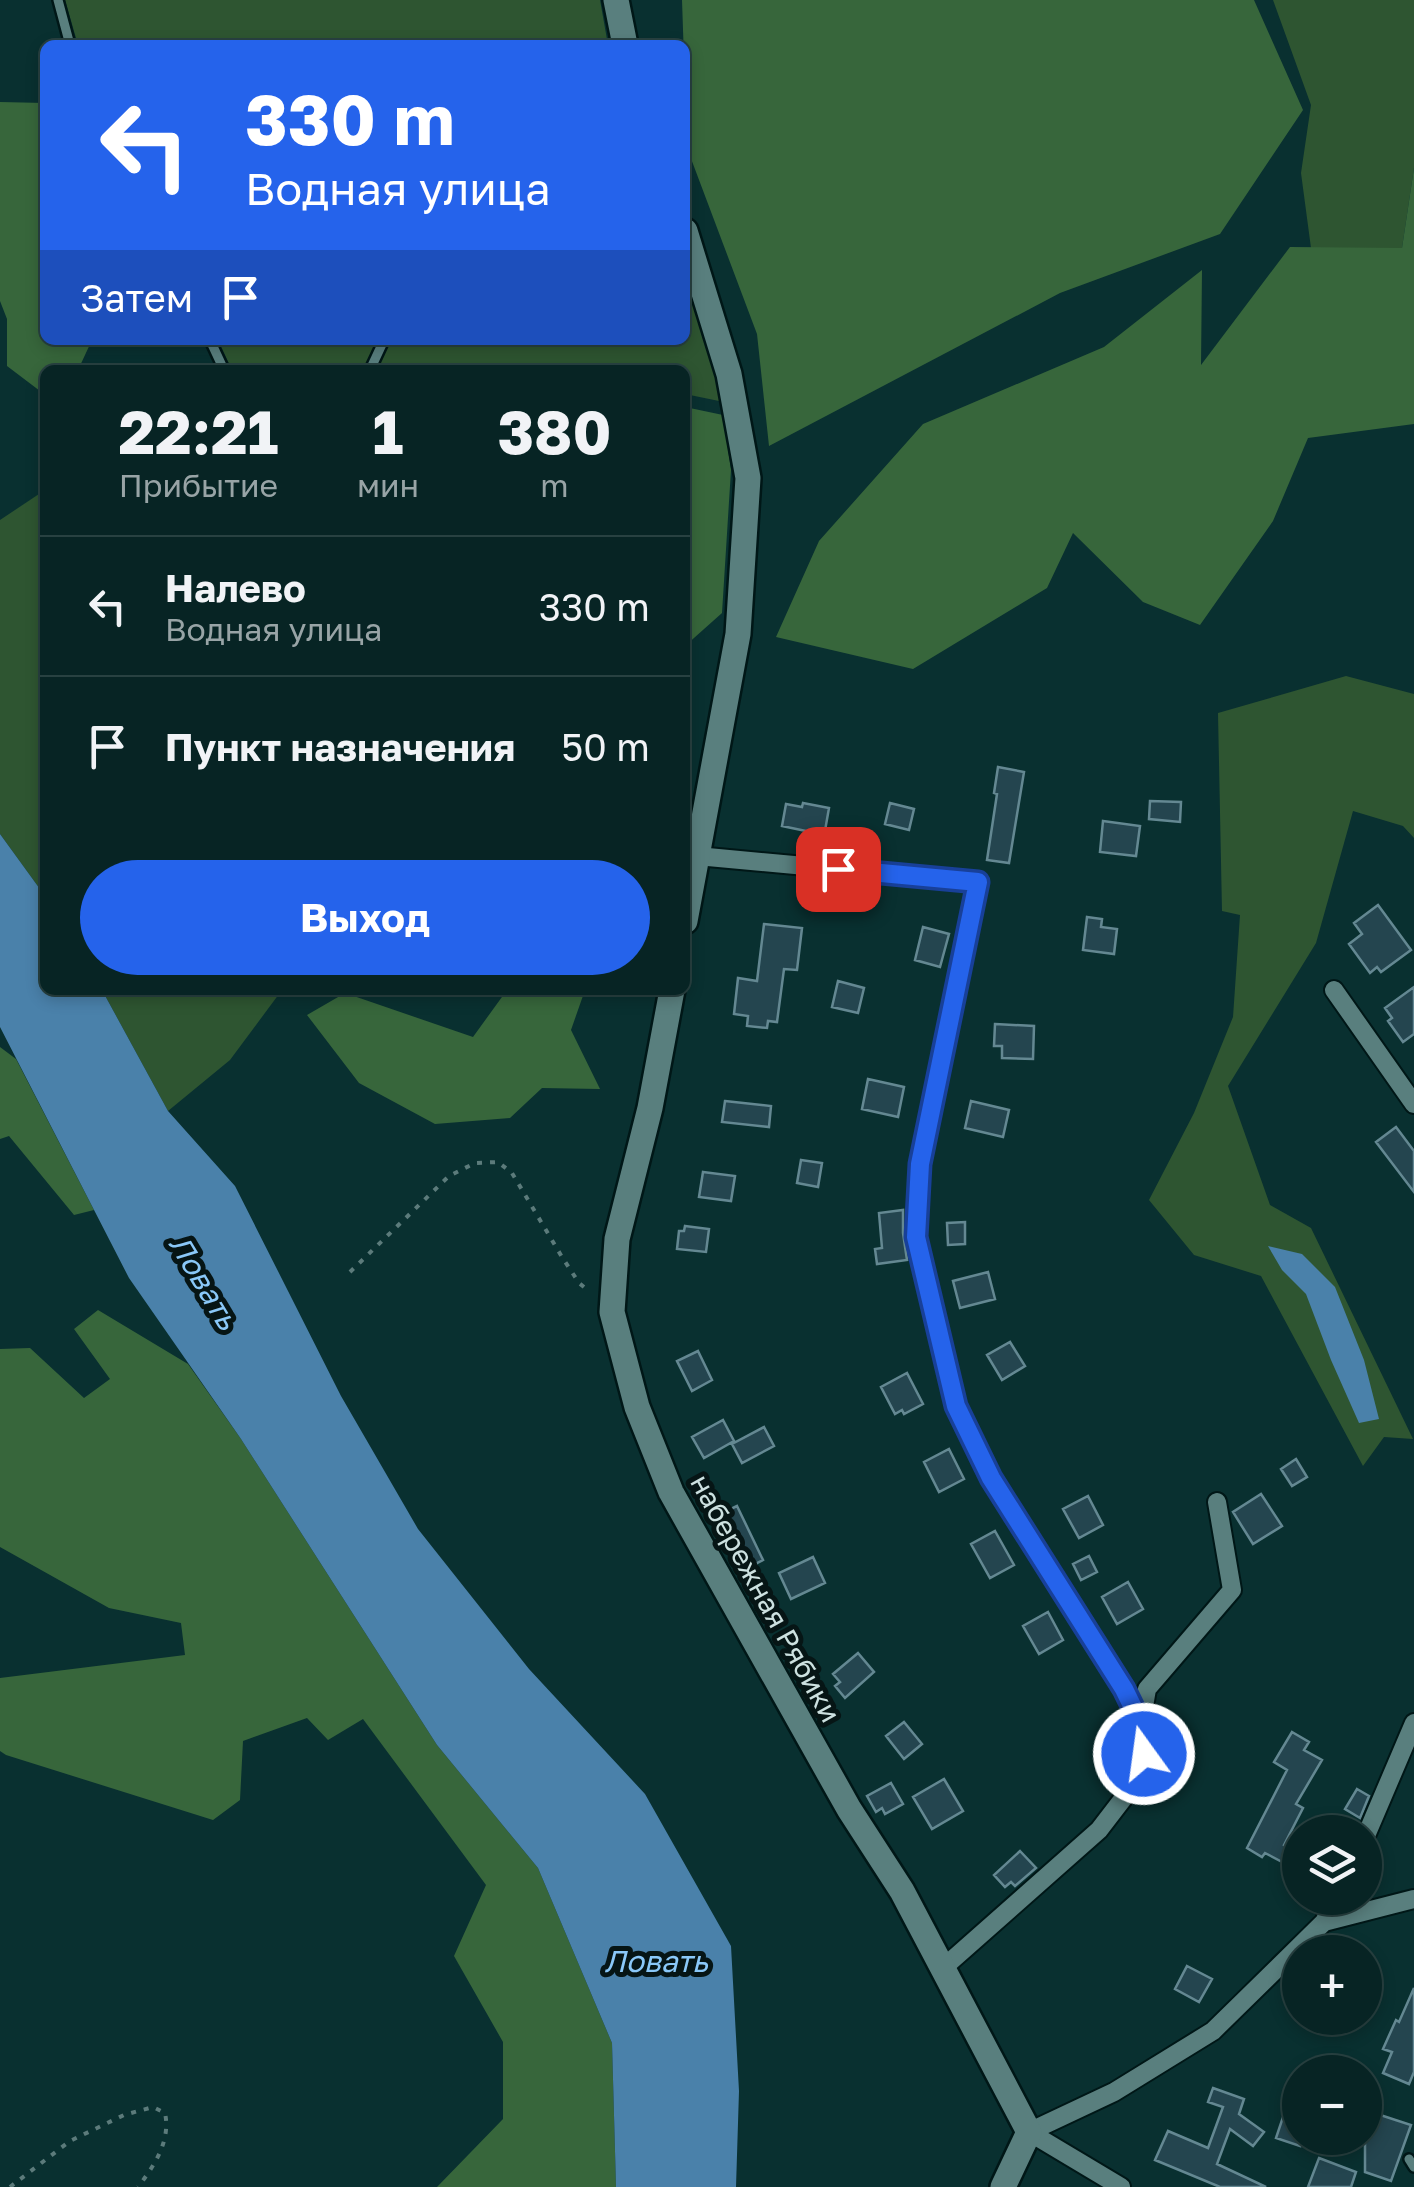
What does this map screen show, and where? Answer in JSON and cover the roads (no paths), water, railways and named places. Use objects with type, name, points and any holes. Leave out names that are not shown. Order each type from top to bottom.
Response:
[{"type":"street","points":[[616,0],[624,40]]},
{"type":"street","points":[[690,247],[730,374],[748,478],[738,634],[690,894]]},
{"type":"street","points":[[697,856],[978,882],[920,1164],[916,1237],[956,1406],[991,1478],[1124,1689],[1141,1724]]},
{"type":"street","points":[[1334,990],[1414,1104]]},
{"type":"street","name":"набережная Рябики","points":[[671,995],[650,1108],[616,1239],[612,1312],[637,1407],[672,1492],[850,1809],[902,1891],[1029,2132]]},
{"type":"street","points":[[943,1968],[1098,1830],[1132,1787],[1144,1754],[1141,1724],[1146,1690],[1232,1590],[1217,1502]]},
{"type":"street","points":[[1375,1815],[1414,1723]]},
{"type":"street","points":[[1324,1922],[1414,1899]]},
{"type":"street","points":[[1003,2187],[1029,2132],[1114,2092],[1213,2031],[1328,1915]]},
{"type":"street","points":[[1029,2132],[1121,2187]]},
{"type":"lane","points":[[58,0],[69,40]]},
{"type":"water","name":"Ловать","points":[[0,834],[40,889],[40,995],[105,995],[168,1111],[235,1186],[341,1396],[418,1529],[529,1669],[645,1794],[731,1946],[739,2091],[736,2187],[616,2187],[612,2043],[538,1868],[437,1745],[241,1439],[129,1278],[0,1027]]},
{"type":"water","points":[[1268,1246],[1302,1254],[1335,1287],[1364,1360],[1379,1419],[1359,1423],[1306,1294],[1282,1270]]}]
